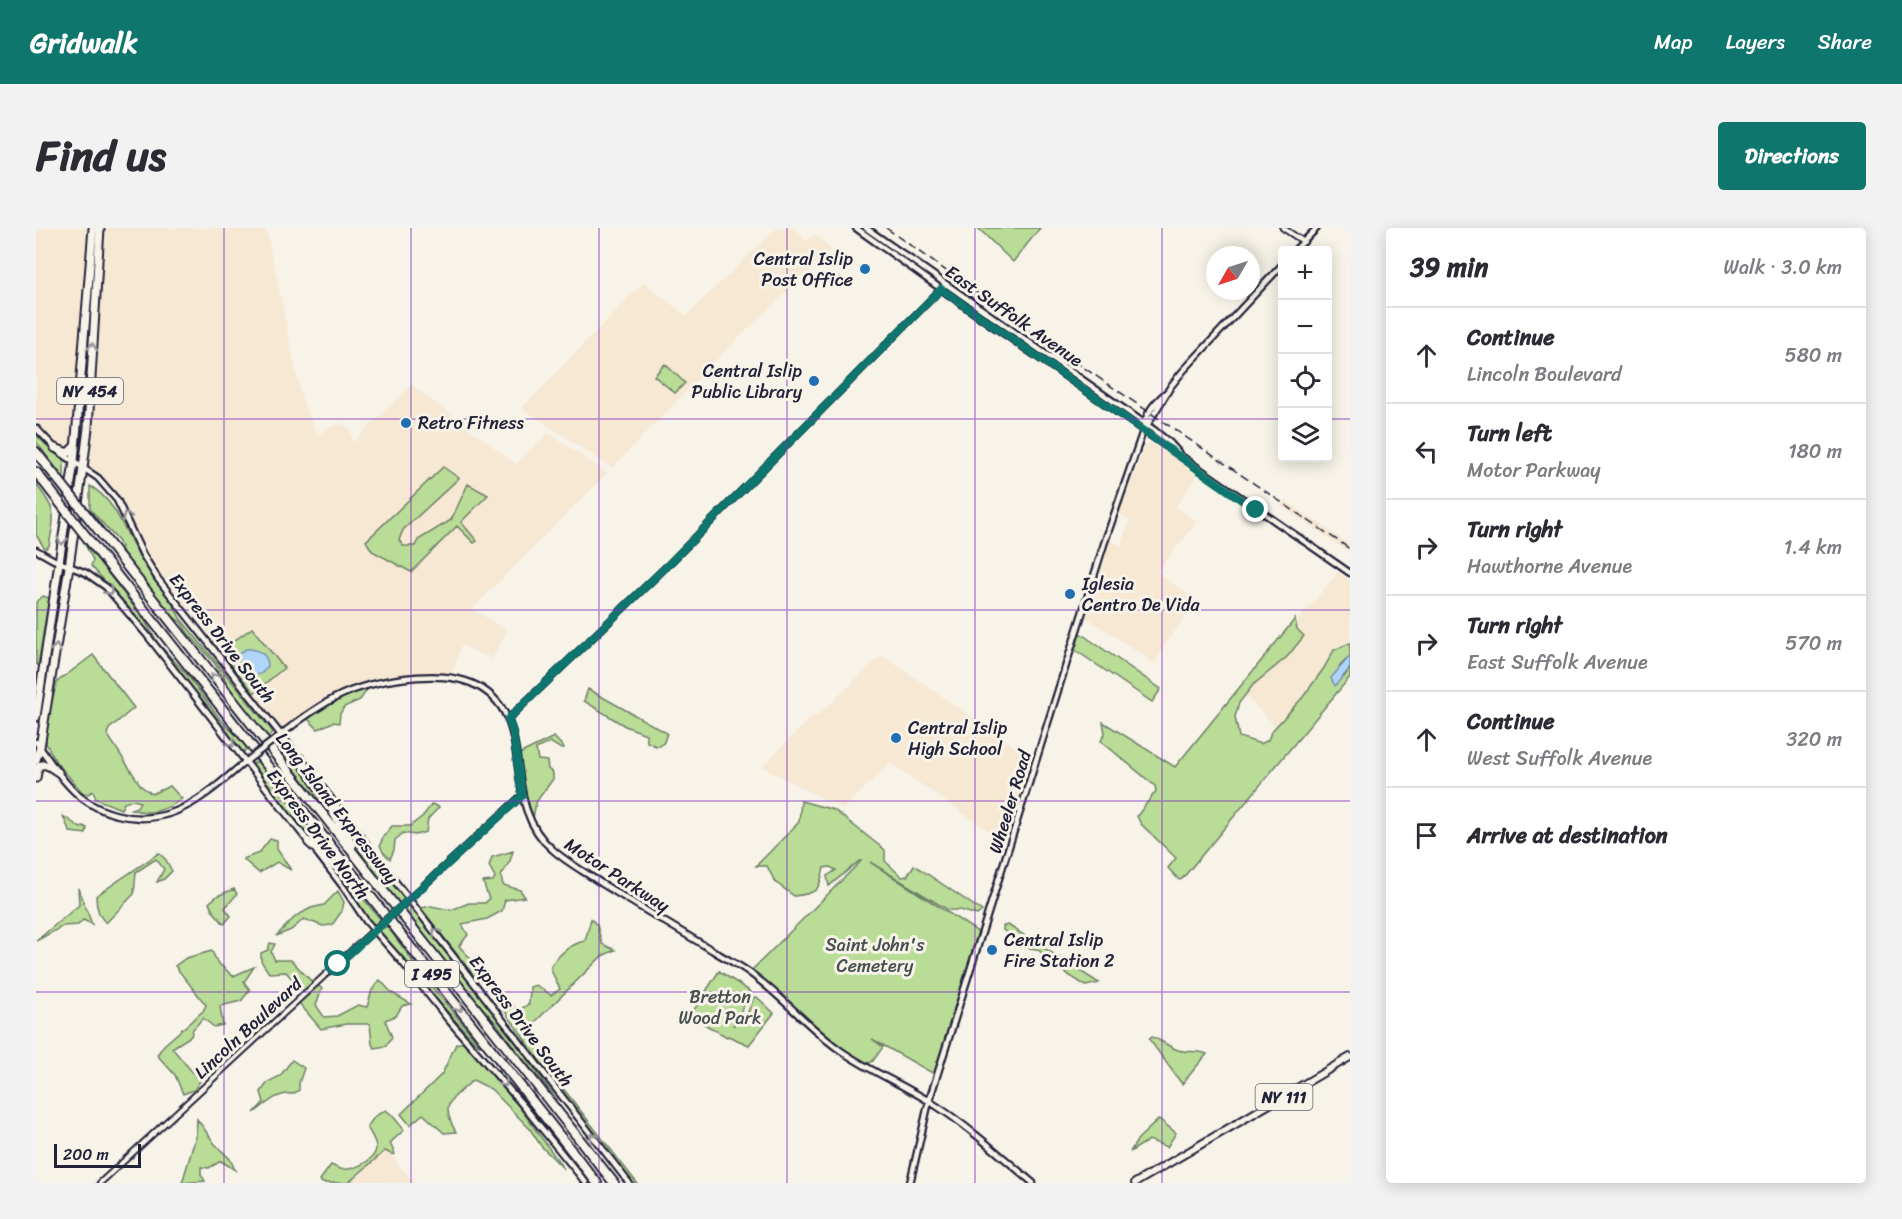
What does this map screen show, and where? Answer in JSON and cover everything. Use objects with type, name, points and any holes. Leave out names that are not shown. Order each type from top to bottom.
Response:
[{"type":"highway","name":"NY 454","points":[[36,717],[74,462],[93,228]]},
{"type":"highway","name":"NY 454","points":[[36,760],[69,567],[88,428],[100,228]]},
{"type":"highway","points":[[55,448],[68,453],[75,446]]},
{"type":"highway","name":"Long Island Expressway","points":[[36,452],[614,1183]]},
{"type":"highway","name":"Long Island Expressway","points":[[36,472],[597,1183]]},
{"type":"highway","points":[[36,709],[40,694]]},
{"type":"highway","points":[[300,759],[381,888]]},
{"type":"highway","points":[[36,777],[38,767],[42,764],[58,771]]},
{"type":"highway","points":[[309,842],[356,884],[396,929]]},
{"type":"main road","name":"East Suffolk Avenue","points":[[856,228],[1179,454]]},
{"type":"main road","name":"East Suffolk Avenue","points":[[866,228],[1146,425],[1170,443],[1179,454]]},
{"type":"main road","points":[[1300,246],[1317,228]]},
{"type":"main road","points":[[1131,415],[1141,416],[1152,413],[1183,371],[1278,269]]},
{"type":"main road","name":"Wheeler Road","points":[[910,1183],[929,1101],[1104,544],[1143,431],[1152,413]]},
{"type":"main road","name":"Express Drive South","points":[[36,428],[55,448],[105,485],[117,500],[143,555],[158,579],[629,1183]]},
{"type":"main road","points":[[1179,454],[1350,573]]},
{"type":"main road","name":"Express Drive North","points":[[36,550],[59,563],[95,578],[106,587],[247,761],[376,929],[586,1183]]},
{"type":"main road","name":"Motor Parkway","points":[[38,745],[69,786],[96,807],[112,814],[139,818],[171,813],[185,807],[323,703],[348,691],[384,680],[419,677],[451,678],[471,683],[489,694],[508,719],[513,732],[522,796],[534,829],[553,851],[658,918],[749,972],[836,1047],[875,1073],[929,1101],[968,1127],[1033,1183]]},
{"type":"main road","name":"NY 111","points":[[1136,1183],[1350,1057]]},
{"type":"street","points":[[1283,228],[1304,242]]},
{"type":"street","points":[[508,719],[668,565],[945,285]]},
{"type":"street","name":"Lincoln Boulevard","points":[[100,1183],[522,796]]},
{"type":"shaded area","points":[[36,228],[266,228],[302,400],[317,435],[334,426],[344,424],[350,430],[353,443],[412,385],[516,464],[548,433],[607,473],[472,609],[507,630],[492,659],[461,645],[453,673],[405,675],[356,684],[324,699],[282,729],[162,577],[116,494],[69,457],[36,421]]},
{"type":"shaded area","points":[[777,228],[793,228],[807,241],[815,234],[831,249],[726,350],[612,468],[522,408],[644,282],[686,316]]},
{"type":"shaded area","points":[[1151,442],[1198,474],[1176,507],[1197,522],[1157,572],[1197,601],[1154,663],[1086,617],[1110,539],[1121,546],[1131,521],[1119,513],[1146,444]]},
{"type":"shaded area","points":[[1285,500],[1350,545],[1350,553],[1281,506]]},
{"type":"shaded area","points":[[1338,572],[1350,581],[1350,647],[1280,731],[1241,690]]},
{"type":"shaded area","name":"Central Islip High School","points":[[882,655],[1032,759],[1007,843],[890,763],[843,809],[762,767],[813,715],[816,717]]},
{"type":"shaded area","points":[[386,1150],[415,1183],[350,1183]]},
{"type":"green space","points":[[978,228],[1040,228],[1013,262]]},
{"type":"green space","points":[[665,364],[685,383],[675,393],[654,376]]},
{"type":"green space","points":[[36,434],[64,460],[64,478],[36,442]]},
{"type":"green space","points":[[443,467],[459,478],[403,530],[399,540],[403,546],[415,546],[418,540],[451,520],[468,484],[488,495],[461,522],[477,541],[474,543],[457,526],[411,572],[372,551],[366,541]]},
{"type":"green space","points":[[36,484],[48,500],[53,513],[49,546],[45,549],[36,535]]},
{"type":"green space","points":[[90,486],[99,492],[114,509],[141,559],[167,595],[180,618],[273,732],[268,737],[232,691],[215,664],[181,622],[173,617],[123,553],[119,542],[90,509]]},
{"type":"green space","points":[[83,541],[145,621],[158,643],[188,676],[220,719],[248,748],[242,753],[122,600],[91,566],[93,560]]},
{"type":"green space","points":[[43,596],[49,598],[38,665],[36,664],[36,602]]},
{"type":"green space","points":[[1295,619],[1297,629],[1304,636],[1287,657],[1253,685],[1239,703],[1235,717],[1239,737],[1261,744],[1268,740],[1271,732],[1303,697],[1334,650],[1350,643],[1350,656],[1339,667],[1344,677],[1350,668],[1350,677],[1179,880],[1168,868],[1176,858],[1141,824],[1137,816],[1156,791],[1155,786],[1101,741],[1105,733],[1103,722],[1175,767]]},
{"type":"green space","points":[[252,628],[284,668],[254,693],[220,651]]},
{"type":"green space","points":[[1080,633],[1161,689],[1152,702],[1075,650]]},
{"type":"green space","points":[[93,655],[134,708],[109,729],[107,734],[141,786],[152,794],[170,786],[182,799],[170,806],[158,811],[138,811],[131,809],[137,807],[140,802],[133,800],[124,803],[121,809],[96,799],[93,791],[88,794],[83,793],[56,762],[46,743],[47,720],[57,682]]},
{"type":"green space","points":[[369,687],[360,700],[344,707],[339,723],[333,722],[318,729],[308,719],[331,702]]},
{"type":"green space","points":[[588,689],[667,733],[664,742],[656,746],[647,742],[646,734],[625,726],[584,701]]},
{"type":"green space","points":[[554,737],[564,748],[561,749],[550,742],[536,749],[538,760],[547,761],[548,769],[553,773],[553,779],[536,802],[533,818],[524,796],[519,754]]},
{"type":"green space","points":[[281,741],[308,774],[332,818],[283,754],[279,747]]},
{"type":"green space","points":[[258,761],[341,866],[311,841],[253,764]]},
{"type":"green space","name":"Saint John's Cemetery","points":[[801,801],[834,810],[885,850],[885,861],[902,877],[907,876],[914,865],[982,911],[977,915],[960,910],[948,910],[870,862],[978,932],[934,1074],[872,1039],[883,1047],[873,1061],[866,1065],[838,1045],[752,970],[861,861],[829,886],[827,876],[836,870],[830,867],[824,868],[816,890],[794,896],[775,882],[767,866],[756,866],[799,822]]},
{"type":"green space","points":[[432,804],[439,807],[428,819],[426,832],[415,835],[403,833],[395,840],[390,859],[380,845],[383,837],[392,826],[410,826],[423,816]]},
{"type":"green space","points":[[336,810],[405,898],[399,904],[360,851]]},
{"type":"green space","points":[[63,816],[81,828],[83,826],[87,828],[86,834],[70,832]]},
{"type":"green space","points":[[270,839],[277,840],[277,849],[291,870],[277,862],[259,873],[243,859],[259,853]]},
{"type":"green space","points":[[513,851],[501,876],[503,885],[520,890],[525,897],[505,900],[502,911],[487,919],[462,924],[468,935],[459,946],[485,974],[477,980],[421,908],[431,906],[451,910],[469,903],[485,903],[489,899],[483,882],[493,881],[495,877],[489,866],[492,857]]},
{"type":"green space","points":[[159,853],[172,871],[157,882],[164,869],[156,859],[136,872],[134,894],[106,923],[98,911],[96,896]]},
{"type":"green space","points":[[327,861],[361,896],[381,920],[373,926]]},
{"type":"green space","points":[[78,888],[92,924],[83,920],[78,925],[63,926],[36,941],[79,905]]},
{"type":"green space","points":[[234,889],[237,894],[225,908],[231,916],[224,924],[209,903],[217,896]]},
{"type":"green space","points":[[338,891],[344,902],[342,911],[332,925],[323,926],[304,919],[291,930],[276,936],[296,916],[311,908],[324,905]]},
{"type":"green space","points":[[410,904],[477,989],[557,1100],[498,1025],[465,989],[404,909]]},
{"type":"green space","points":[[591,919],[597,925],[602,944],[615,950],[602,956],[528,1029],[562,1087],[637,1183],[633,1183],[598,1140],[502,1007],[510,1004],[519,1010],[529,1004],[530,987],[536,985],[551,995],[560,989],[551,965],[566,950],[585,941]]},
{"type":"green space","points":[[1008,925],[1099,983],[1086,986],[1054,966],[1037,949],[1028,948],[1003,930],[1003,926]]},
{"type":"green space","points":[[387,926],[433,988],[480,1045],[452,1017],[378,931]]},
{"type":"green space","points":[[270,943],[275,944],[271,952],[275,960],[291,960],[313,983],[303,991],[286,972],[269,973],[261,961],[261,953],[268,950]]},
{"type":"green space","points":[[212,951],[217,962],[233,976],[254,967],[244,982],[250,990],[241,1001],[220,1006],[223,1025],[214,1027],[203,1018],[193,1029],[191,1036],[172,1048],[200,1081],[194,1090],[183,1094],[175,1075],[157,1055],[164,1045],[203,1011],[206,1005],[175,966],[186,958]]},
{"type":"green space","name":"Bretton Wood Park","points":[[719,971],[751,992],[733,1026],[747,1014],[754,997],[757,997],[774,1013],[749,1045],[727,1037],[690,1016]]},
{"type":"green space","points":[[380,980],[392,993],[411,1004],[402,1006],[396,1016],[385,1020],[392,1037],[386,1046],[374,1048],[370,1024],[346,1024],[321,1029],[299,1003],[318,985],[322,989],[316,1005],[324,1017],[337,1016],[358,1005],[367,1007],[372,990]]},
{"type":"green space","points":[[1152,1037],[1178,1050],[1207,1054],[1182,1084],[1149,1039]]},
{"type":"green space","points":[[464,1042],[515,1101],[564,1169],[541,1146],[530,1129],[491,1089],[473,1080],[453,1098],[448,1108],[448,1114],[456,1132],[444,1133],[423,1114],[410,1125],[401,1114],[442,1074],[456,1044]]},
{"type":"green space","points":[[292,1060],[304,1068],[299,1090],[293,1094],[277,1097],[254,1113],[264,1102],[261,1092],[268,1082],[280,1076]]},
{"type":"green space","points":[[386,1110],[404,1130],[390,1143],[395,1154],[385,1151],[348,1183],[322,1183],[320,1180],[331,1165],[340,1169],[350,1169],[371,1158],[376,1146],[367,1127],[375,1116]]},
{"type":"green space","points":[[197,1119],[215,1144],[230,1159],[235,1170],[221,1161],[209,1168],[201,1167],[201,1174],[205,1181],[182,1183],[196,1136]]},
{"type":"green space","points":[[1159,1119],[1176,1133],[1167,1147],[1149,1140],[1130,1152],[1138,1139]]},
{"type":"water","points":[[246,649],[258,651],[266,658],[268,666],[261,674],[250,675],[236,656]]},
{"type":"water","points":[[1350,656],[1350,668],[1335,686],[1331,678]]},
{"type":"railway","points":[[886,228],[1033,333],[1350,549]]},
{"type":"place","name":"Central Islip Post Office","points":[[865,269]]},
{"type":"place","name":"Central Islip Public Library","points":[[814,381]]},
{"type":"place","name":"Retro Fitness","points":[[406,423]]},
{"type":"place","name":"Iglesia Centro De Vida","points":[[1070,594]]},
{"type":"place","name":"Central Islip High School","points":[[896,738]]},
{"type":"place","name":"Central Islip Fire Station 2","points":[[992,950]]},
{"type":"route","points":[[338,964],[522,796],[512,726],[508,719],[668,565],[941,289],[1256,510]]}]
